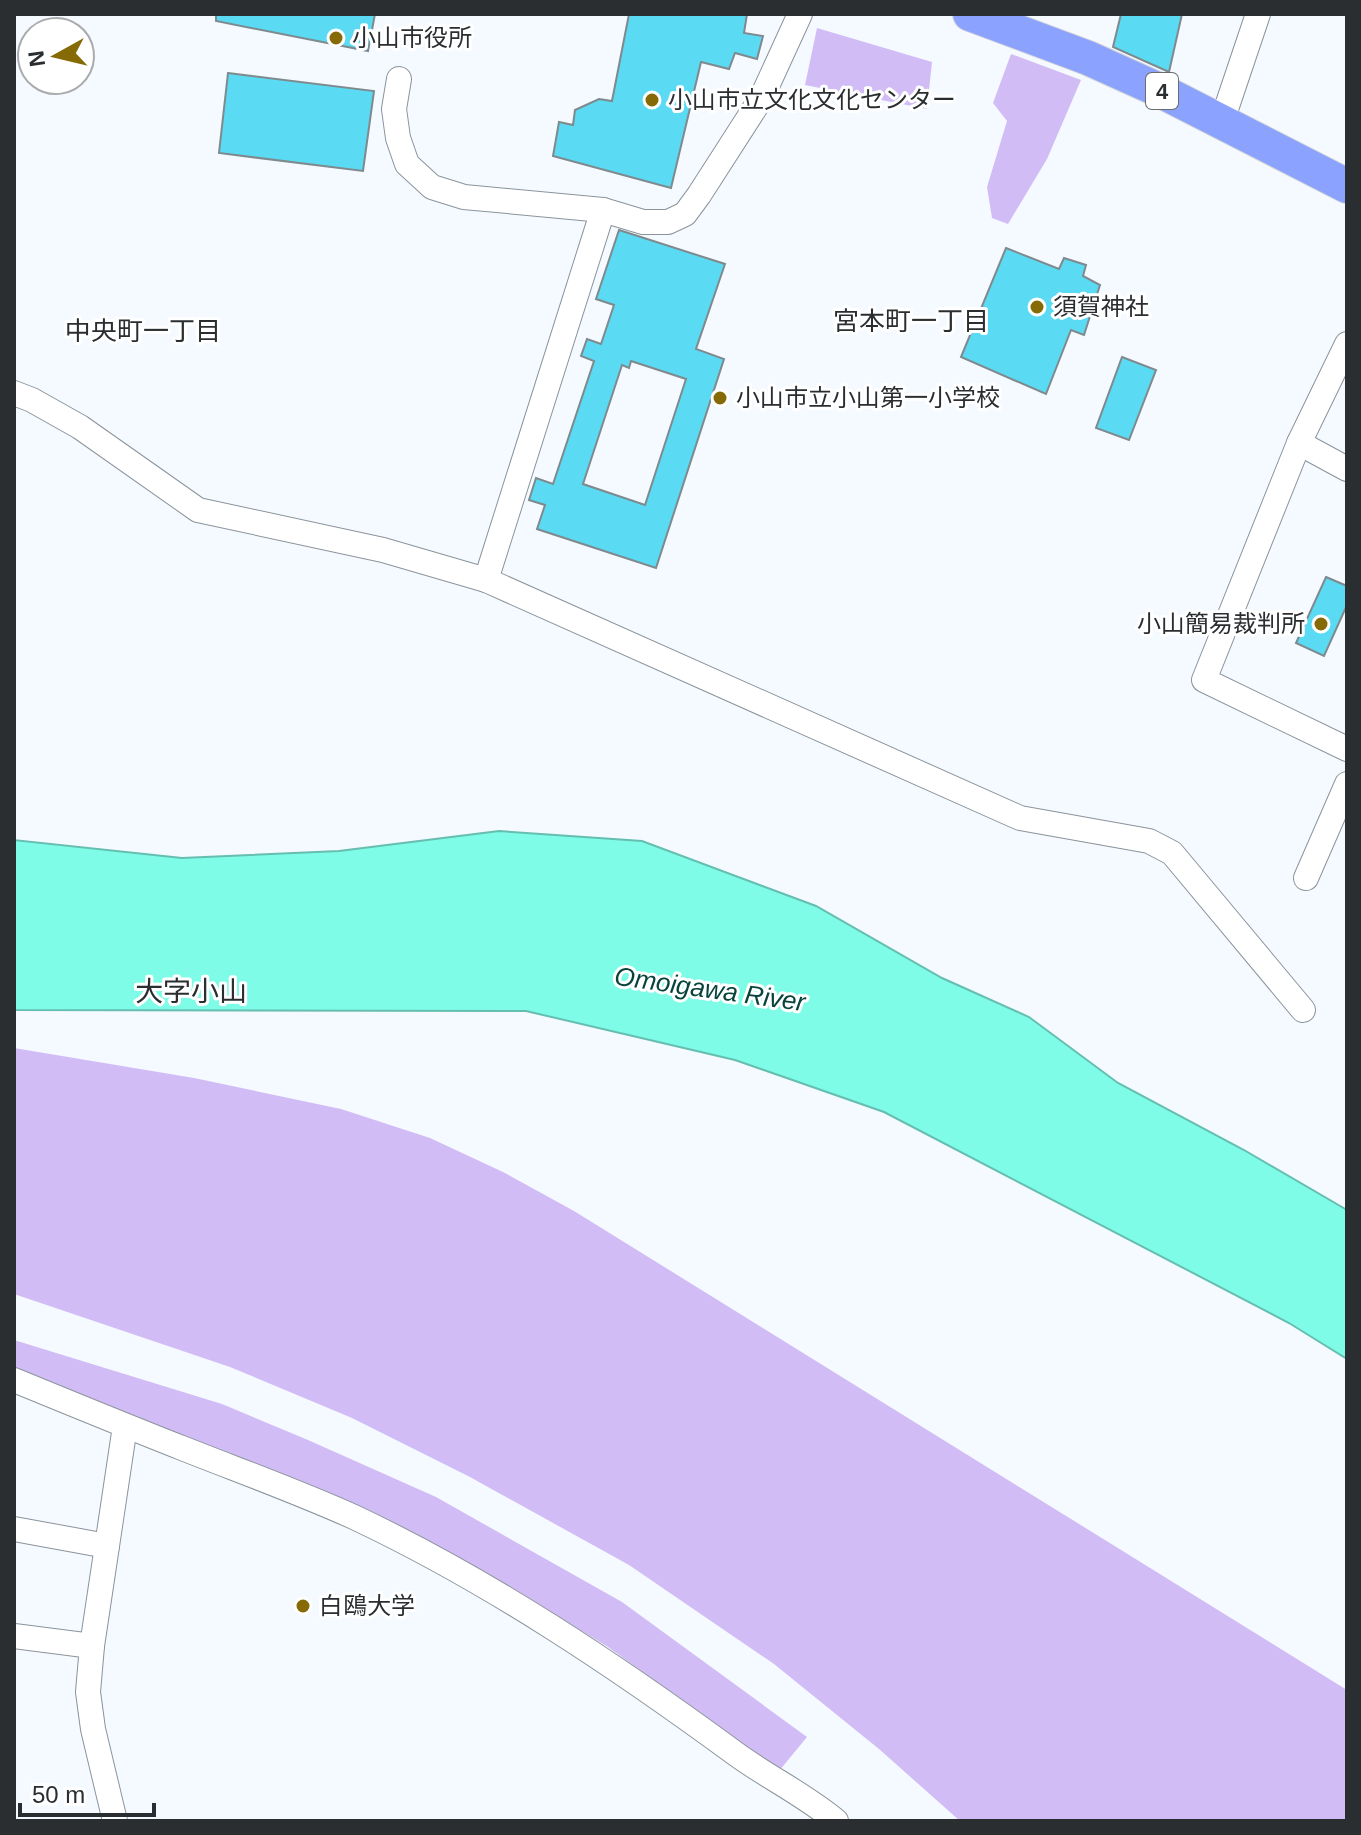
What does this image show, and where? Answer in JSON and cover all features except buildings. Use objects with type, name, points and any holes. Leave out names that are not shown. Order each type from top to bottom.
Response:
[{"type":"highway","name":"4","points":[[970,14],[1088,58],[1222,121],[1347,186]]},
{"type":"street","points":[[399,79],[394,109],[398,138],[407,164],[432,187],[464,197],[603,210],[643,222],[668,222],[685,214],[762,97],[800,14]]},
{"type":"street","points":[[1222,121],[1258,14]]},
{"type":"street","points":[[486,580],[603,210]]},
{"type":"street","points":[[1347,344],[1299,443],[1204,680],[1347,749]]},
{"type":"street","points":[[14,393],[80,427],[198,510],[383,550],[486,580],[1020,818],[1149,841],[1172,853],[1303,1010]]},
{"type":"street","points":[[1299,443],[1347,469]]},
{"type":"street","points":[[1306,878],[1347,784]]},
{"type":"street","points":[[14,1380],[294,1492],[413,1547],[521,1608],[630,1677],[759,1771],[815,1803],[836,1821]]},
{"type":"street","points":[[115,1821],[93,1729],[88,1692],[125,1426]]},
{"type":"street","points":[[14,1529],[107,1546]]},
{"type":"street","points":[[14,1636],[92,1646]]},
{"type":"shaded area","points":[[817,28],[932,62],[927,109],[805,85]]},
{"type":"shaded area","points":[[1011,54],[1081,80],[1047,159],[1008,224],[992,218],[987,187],[1007,121],[993,103]]},
{"type":"shaded area","points":[[14,1048],[194,1078],[341,1109],[430,1138],[503,1172],[574,1211],[1347,1690],[1347,1821],[960,1821],[879,1749],[774,1664],[629,1565],[470,1477],[352,1418],[230,1367],[14,1294]]},
{"type":"shaded area","points":[[14,1340],[222,1404],[436,1497],[622,1602],[807,1737],[779,1771],[608,1647],[519,1593],[14,1372]]},
{"type":"water","name":"Omoigawa River","points":[[499,831],[642,841],[816,906],[942,978],[1029,1017],[1118,1083],[1244,1150],[1347,1210],[1347,1359],[1289,1323],[884,1112],[735,1060],[526,1011],[14,1010],[14,840],[182,858],[339,851]]},
{"type":"place","name":"小山市役所","points":[[336,38]]},
{"type":"place","name":"小山市立文化文化センター","points":[[652,100]]},
{"type":"place","name":"須賀神社","points":[[1037,307]]},
{"type":"place","name":"小山市立小山第一小学校","points":[[720,398]]},
{"type":"place","name":"小山簡易裁判所","points":[[1321,624]]},
{"type":"place","name":"白鴎大学","points":[[303,1606]]},
{"type":"district","name":"宮本町一丁目","points":[[911,321]]},
{"type":"district","name":"中央町一丁目","points":[[143,331]]},
{"type":"district","name":"大字小山","points":[[191,991]]}]
